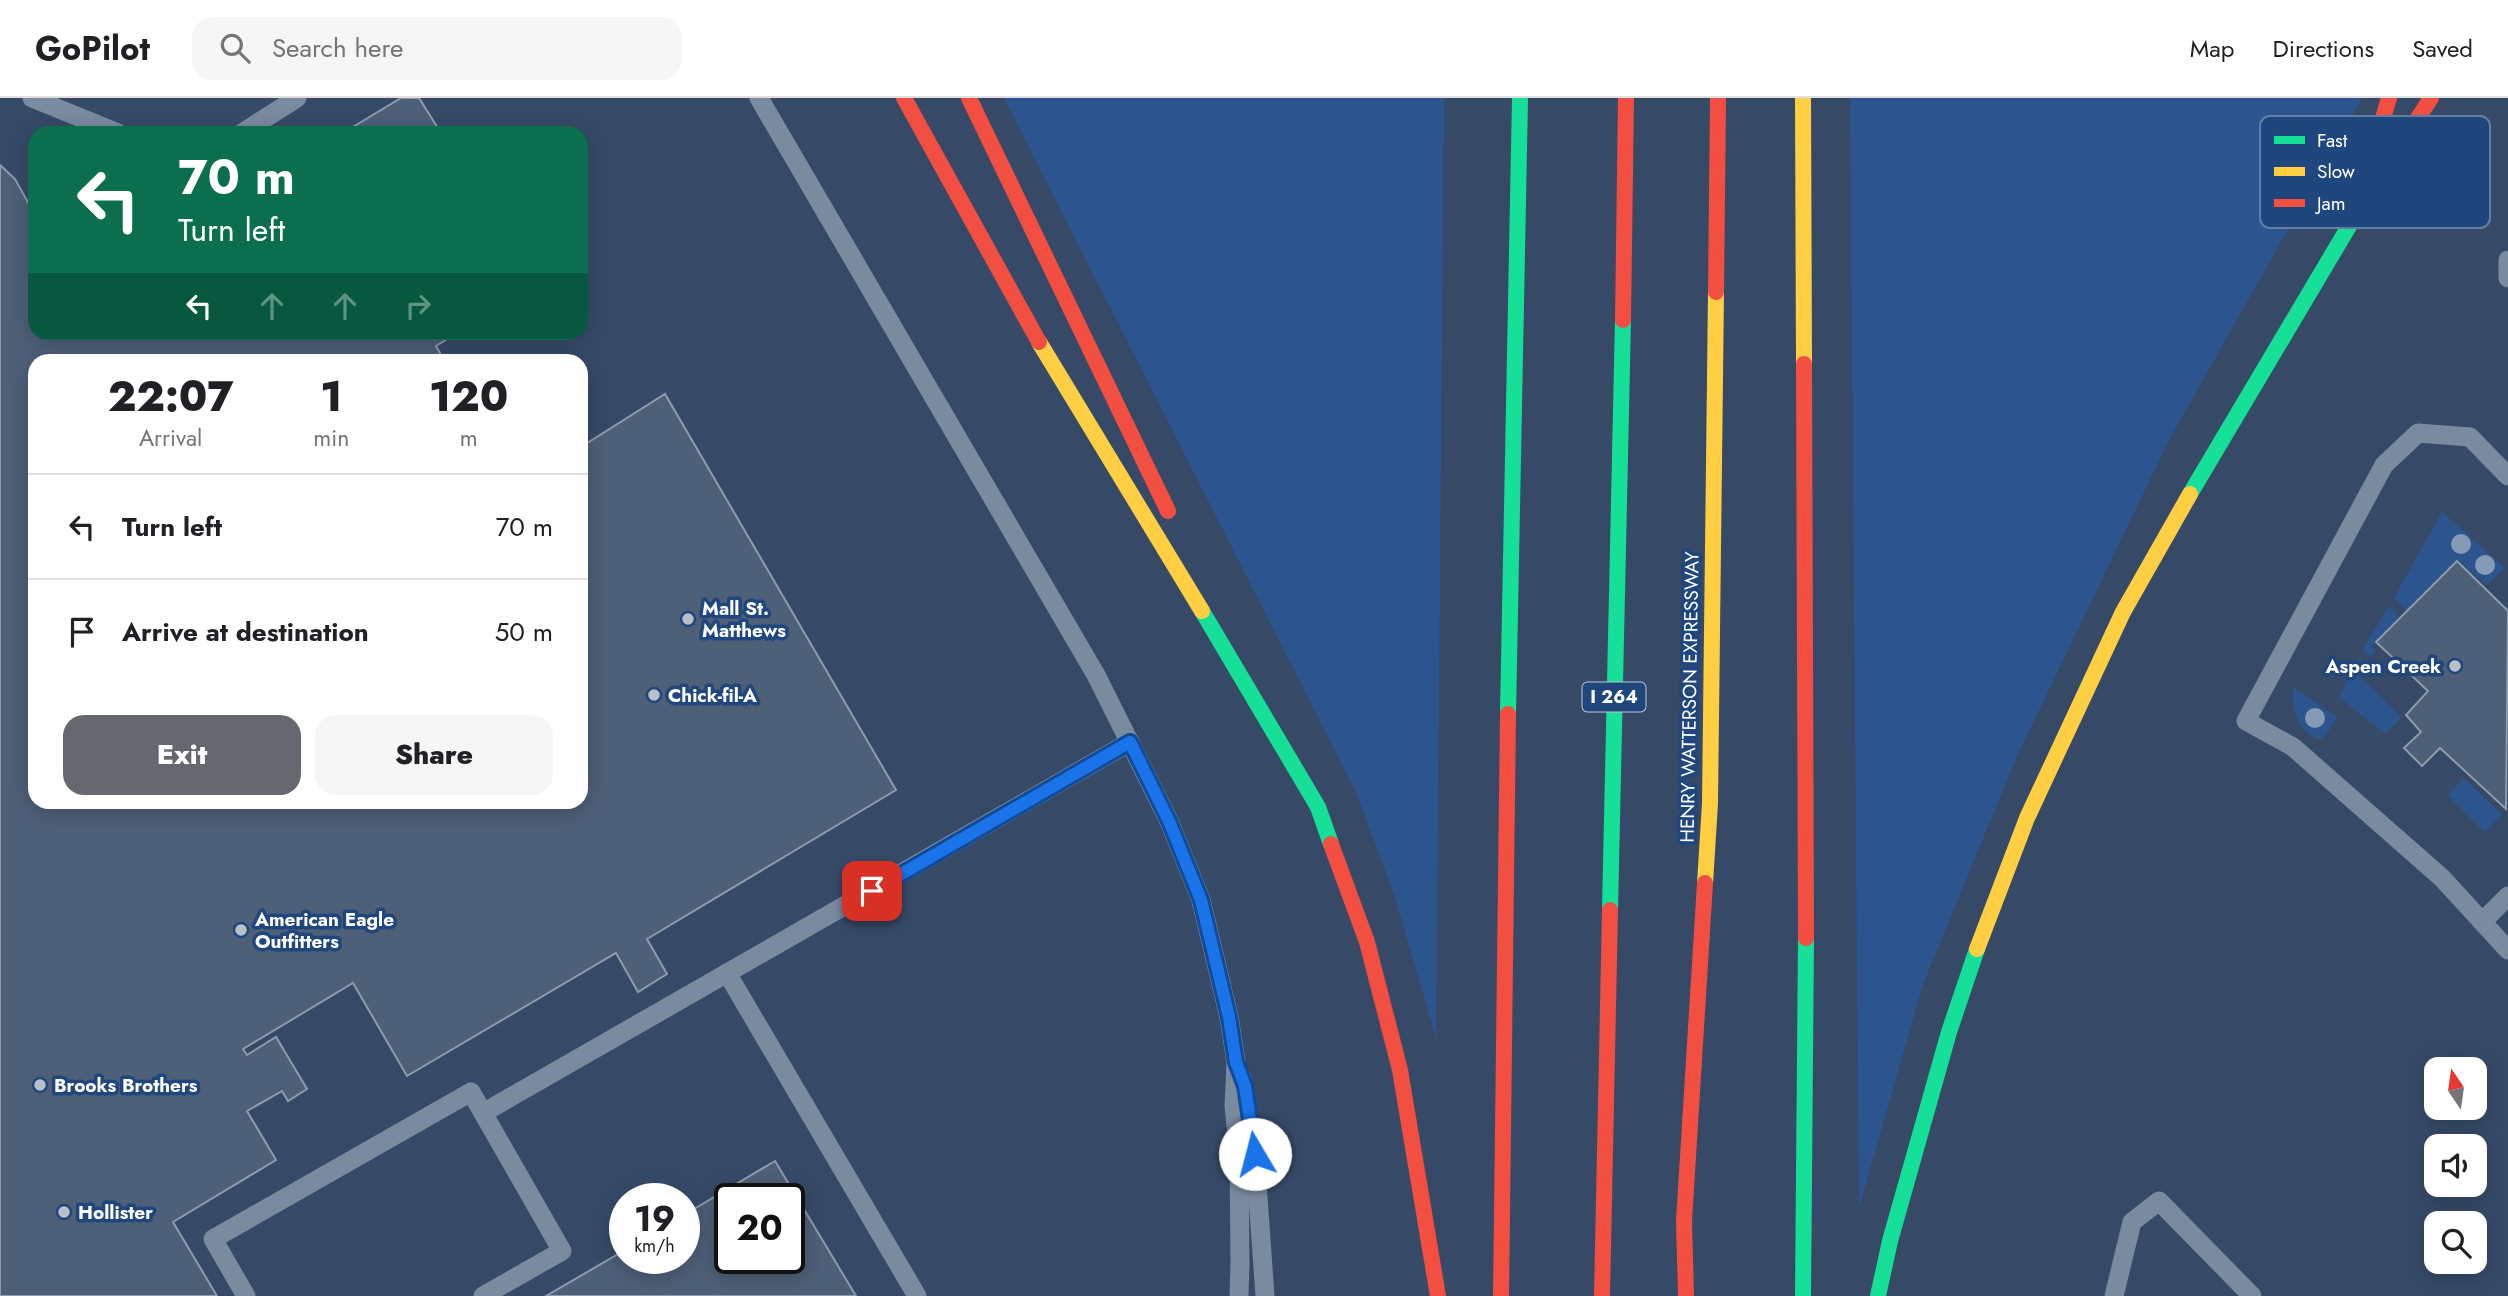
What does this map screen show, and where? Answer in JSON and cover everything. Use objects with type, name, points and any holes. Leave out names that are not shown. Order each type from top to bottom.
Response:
[{"type":"highway","points":[[904,98],[1029,325],[1278,736],[1318,807],[1367,942],[1400,1070],[1438,1296]]},
{"type":"highway","points":[[969,98],[1176,527]]},
{"type":"highway","points":[[1501,1296],[1511,485],[1520,98]]},
{"type":"highway","name":"I 264","points":[[1602,1296],[1626,98]]},
{"type":"highway","name":"HENRY WATTERSON EXPRESSWAY","points":[[1686,1296],[1684,1221],[1710,803],[1718,98]]},
{"type":"highway","points":[[1803,98],[1806,732],[1803,1296]]},
{"type":"highway","points":[[2384,116],[2389,98]]},
{"type":"highway","points":[[2419,116],[2431,98]]},
{"type":"highway","points":[[1878,1296],[1893,1229],[1950,1032],[1975,955],[2027,818],[2123,612],[2347,228]]},
{"type":"highway","points":[[1200,577],[1278,736]]},
{"type":"lane","points":[[32,98],[101,126]]},
{"type":"lane","points":[[253,126],[297,98]]},
{"type":"lane","points":[[759,98],[1096,675],[1169,821],[1201,900],[1229,1017],[1236,1062],[1234,1106],[1239,1154],[1239,1296]]},
{"type":"lane","points":[[2508,260],[2508,278]]},
{"type":"lane","points":[[2508,476],[2470,437],[2418,433],[2384,465],[2246,721],[2293,747],[2442,878],[2508,950]]},
{"type":"lane","points":[[483,1113],[1130,742]]},
{"type":"lane","points":[[2482,922],[2508,896]]},
{"type":"lane","points":[[727,973],[917,1296]]},
{"type":"lane","points":[[1236,1062],[1245,1086],[1255,1154],[1265,1296]]},
{"type":"lane","points":[[246,1296],[213,1239],[471,1092],[562,1251],[483,1296]]},
{"type":"lane","points":[[2114,1296],[2132,1222],[2159,1201],[2252,1296]]},
{"type":"shaded area","points":[[1004,98],[1444,98],[1436,1038],[1394,894],[1356,792]]},
{"type":"shaded area","points":[[1850,98],[2362,98],[2352,116],[2260,116],[2260,228],[2289,228],[2169,440],[2018,754],[1923,984],[1859,1208]]},
{"type":"shaded area","points":[[2442,512],[2505,568],[2486,585],[2458,559],[2406,611],[2394,598]]},
{"type":"shaded area","points":[[2389,606],[2399,617],[2372,646],[2376,651],[2370,657],[2363,649]]},
{"type":"shaded area","points":[[2359,658],[2363,663],[2356,672],[2400,716],[2385,734],[2339,697]]},
{"type":"shaded area","points":[[2293,687],[2337,717],[2320,740],[2306,732],[2297,719]]},
{"type":"shaded area","points":[[2464,778],[2502,815],[2485,832],[2448,795]]},
{"type":"building","points":[[401,98],[419,98],[437,126],[355,126]]},
{"type":"building","name":"Mall St. Matthews","points":[[0,165],[15,179],[28,202],[28,340],[446,340],[436,346],[441,354],[28,354],[28,809],[588,809],[588,443],[665,394],[896,790],[647,939],[667,974],[638,992],[616,953],[407,1076],[353,983],[243,1049],[247,1055],[276,1037],[307,1089],[288,1101],[282,1091],[247,1111],[276,1160],[173,1222],[217,1296],[0,1296]]},
{"type":"building","name":"Aspen Creek","points":[[2457,561],[2508,611],[2506,809],[2440,748],[2422,766],[2404,748],[2421,732],[2406,715],[2428,691],[2376,642]]},
{"type":"building","points":[[775,1161],[788,1183],[738,1183]]},
{"type":"building","points":[[714,1197],[714,1274],[805,1274],[805,1211],[856,1296],[546,1296],[609,1259],[609,1274],[700,1274],[700,1206]]},
{"type":"traffic: fast","points":[[1508,714],[1520,98]]},
{"type":"traffic: fast","points":[[2190,494],[2348,228]]},
{"type":"traffic: fast","points":[[1610,910],[1623,320]]},
{"type":"traffic: fast","points":[[1202,611],[1318,807],[1331,844]]},
{"type":"traffic: fast","points":[[1803,1296],[1806,938]]},
{"type":"traffic: fast","points":[[1878,1296],[1890,1241],[1949,1032],[1977,949]]},
{"type":"traffic: slow","points":[[1803,98],[1804,364]]},
{"type":"traffic: slow","points":[[1705,883],[1710,803],[1716,292]]},
{"type":"traffic: slow","points":[[1039,342],[1202,611]]},
{"type":"traffic: slow","points":[[1977,949],[2027,818],[2123,612],[2190,494]]},
{"type":"traffic: jam","points":[[904,98],[1039,342]]},
{"type":"traffic: jam","points":[[969,98],[1168,511]]},
{"type":"traffic: jam","points":[[1623,320],[1626,98]]},
{"type":"traffic: jam","points":[[1716,292],[1718,98]]},
{"type":"traffic: jam","points":[[2384,116],[2389,98]]},
{"type":"traffic: jam","points":[[2419,116],[2431,98]]},
{"type":"traffic: jam","points":[[1804,364],[1806,938]]},
{"type":"traffic: jam","points":[[1501,1296],[1508,714]]},
{"type":"traffic: jam","points":[[1331,844],[1367,942],[1400,1070],[1438,1296]]},
{"type":"traffic: jam","points":[[1686,1296],[1684,1221],[1705,883]]},
{"type":"traffic: jam","points":[[1602,1296],[1610,910]]},
{"type":"place","name":"Mall St. Matthews","points":[[688,619]]},
{"type":"place","name":"Aspen Creek","points":[[2455,666]]},
{"type":"place","name":"Chick-fil-A","points":[[654,695]]},
{"type":"place","name":"American Eagle Outfitters","points":[[241,930]]},
{"type":"place","name":"Brooks Brothers","points":[[40,1085]]},
{"type":"place","name":"Hollister","points":[[64,1212]]},
{"type":"route","points":[[872,891],[1130,742],[1169,821],[1201,900],[1229,1017],[1236,1062],[1245,1086],[1255,1154]]}]
